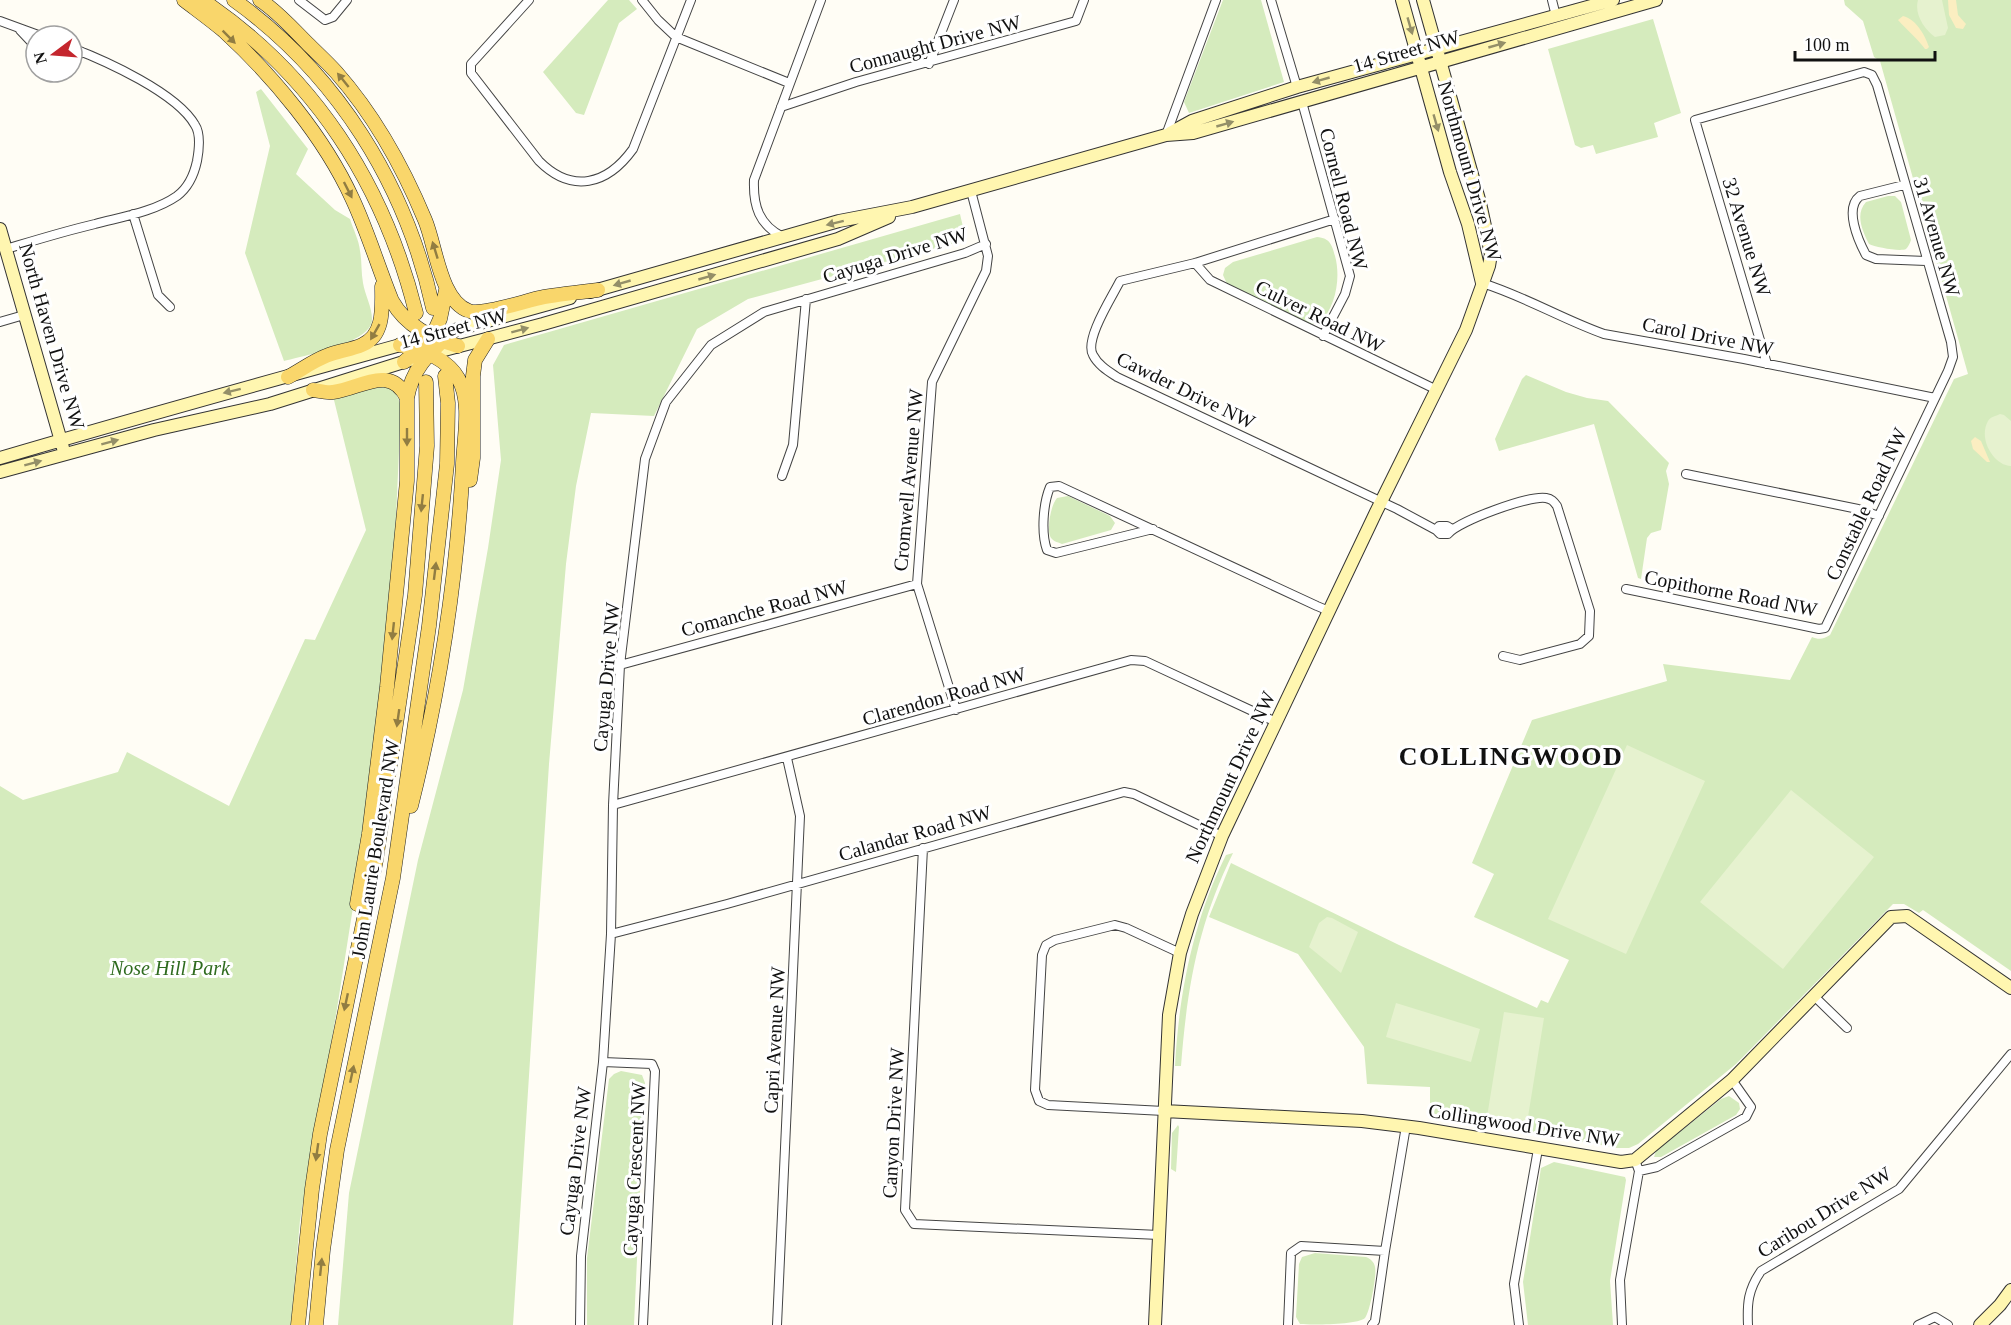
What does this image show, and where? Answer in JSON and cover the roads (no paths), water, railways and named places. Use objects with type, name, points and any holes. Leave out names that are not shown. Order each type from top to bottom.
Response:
[{"type":"main road","points":[[184,0],[223,31],[256,64],[289,100],[322,146],[352,198],[381,275],[399,314],[406,321],[437,339],[458,346]]},
{"type":"main road","points":[[202,0],[232,20],[278,64],[312,100],[337,132],[357,163],[392,234],[417,313]]},
{"type":"main road","points":[[234,0],[254,14],[300,55],[341,105],[376,157],[411,231],[432,308]]},
{"type":"main road","points":[[260,0],[273,9],[335,70],[381,132],[410,185],[426,223],[446,290],[462,308],[471,312],[543,297],[598,290]]},
{"type":"main road","name":"Northmount Drive NW","points":[[1402,0],[1450,172],[1468,224],[1482,282]]},
{"type":"main road","name":"Northmount Drive NW","points":[[1155,1325],[1169,1014],[1180,953],[1192,914],[1222,836],[1381,502],[1466,330],[1489,266],[1491,254],[1480,203],[1423,0]]},
{"type":"main road","name":"14 Street NW","points":[[1166,135],[1192,121],[1297,87],[1417,52],[1613,0]]},
{"type":"main road","name":"14 Street NW","points":[[453,331],[840,221],[912,207],[1166,135],[1193,133],[1656,0]]},
{"type":"main road","name":"14 Street NW","points":[[424,351],[488,339],[838,240],[912,207]]},
{"type":"main road","name":"North Haven Drive NW","points":[[0,229],[66,455]]},
{"type":"main road","points":[[288,377],[325,356],[372,339],[378,330],[382,315],[381,275]]},
{"type":"main road","points":[[437,339],[446,290]]},
{"type":"main road","points":[[404,362],[453,331]]},
{"type":"main road","name":"14 Street NW","points":[[0,458],[219,394],[400,345],[437,339]]},
{"type":"main road","points":[[460,532],[466,516],[473,458],[474,368],[480,349],[488,339]]},
{"type":"main road","points":[[393,878],[419,773],[449,619],[460,532],[465,417],[462,389],[458,378],[447,364],[424,351],[400,345]]},
{"type":"main road","points":[[357,945],[357,908],[369,834],[387,687],[407,481],[406,398],[424,351]]},
{"type":"main road","name":"14 Street NW","points":[[0,472],[154,430],[270,404],[404,362]]},
{"type":"main road","name":"John Laurie Boulevard NW","points":[[316,1325],[323,1250],[337,1150],[393,878],[429,626],[444,504],[448,432],[445,376]]},
{"type":"main road","points":[[313,390],[332,392],[375,381],[386,381],[395,382],[401,387],[406,398]]},
{"type":"main road","name":"John Laurie Boulevard NW","points":[[298,1325],[320,1134],[376,860],[415,595],[428,446],[426,382]]},
{"type":"main road","name":"Collingwood Drive NW","points":[[1164,1112],[1362,1121],[1406,1126],[1637,1165],[1732,1080],[1891,917],[1906,916],[2011,988]]},
{"type":"main road","points":[[1980,1325],[2011,1290]]},
{"type":"street","points":[[299,0],[325,20],[333,17],[347,0]]},
{"type":"street","points":[[529,0],[471,64],[471,74],[549,171],[568,180],[585,182],[605,176],[622,164],[633,149],[691,0]]},
{"type":"street","points":[[642,0],[676,38],[789,83]]},
{"type":"street","points":[[783,237],[771,231],[761,219],[753,194],[754,180],[821,0]]},
{"type":"street","points":[[929,64],[954,0]]},
{"type":"street","name":"Connaught Drive NW","points":[[781,107],[856,82],[929,64],[1076,21],[1084,0]]},
{"type":"street","points":[[1166,135],[1216,0]]},
{"type":"street","points":[[1270,0],[1297,87]]},
{"type":"street","points":[[1552,0],[1556,16]]},
{"type":"street","points":[[0,21],[24,29]]},
{"type":"street","points":[[18,27],[24,34]]},
{"type":"street","points":[[6,249],[133,214],[178,195],[189,184],[198,157],[199,144],[197,127],[187,113],[136,78],[84,53]]},
{"type":"street","name":"32 Avenue NW","points":[[1767,364],[1695,120],[1864,72],[1872,75],[1877,85]]},
{"type":"street","name":"31 Avenue NW","points":[[1877,85],[1953,357],[1935,398]]},
{"type":"street","name":"Cornell Road NW","points":[[1302,102],[1350,276],[1345,294],[1323,336]]},
{"type":"street","points":[[1904,186],[1860,196],[1855,200],[1852,207],[1857,234],[1866,255],[1876,259],[1926,261]]},
{"type":"street","name":"Cromwell Avenue NW","points":[[956,710],[917,584],[932,382],[986,271],[988,256],[986,244],[971,191]]},
{"type":"street","points":[[133,214],[158,295],[170,307]]},
{"type":"street","name":"Cawder Drive NW","points":[[1335,219],[1195,263],[1120,281],[1092,337],[1091,353],[1101,366],[1117,377],[1381,502],[1440,534],[1448,534],[1452,529],[1471,519],[1531,499],[1552,500],[1557,506],[1590,611],[1589,636],[1580,644],[1520,660],[1503,656]]},
{"type":"street","name":"Cayuga Drive NW","points":[[580,1325],[581,1256],[603,1062],[611,934],[613,805],[620,665],[645,459],[666,402],[711,345],[764,312],[965,253],[986,244]]},
{"type":"street","name":"Culver Road NW","points":[[1195,263],[1210,280],[1437,390]]},
{"type":"street","name":"Carol Drive NW","points":[[1482,282],[1518,295],[1604,334],[1935,398]]},
{"type":"street","points":[[782,476],[794,445],[806,298]]},
{"type":"street","points":[[0,322],[24,315]]},
{"type":"street","name":"Constable Road NW","points":[[1828,624],[1935,398]]},
{"type":"street","points":[[1686,474],[1858,509],[1879,516]]},
{"type":"street","points":[[1153,529],[1056,553],[1047,550],[1043,540],[1047,495],[1050,487],[1059,486],[1153,529],[1329,611]]},
{"type":"street","name":"Comanche Road NW","points":[[620,665],[917,584]]},
{"type":"street","name":"Copithorne Road NW","points":[[1626,589],[1819,629],[1825,628],[1828,624]]},
{"type":"street","name":"Clarendon Road NW","points":[[613,805],[1131,660],[1145,661],[1276,722]]},
{"type":"street","name":"Capri Avenue NW","points":[[777,1325],[800,816],[787,758]]},
{"type":"street","name":"Calandar Road NW","points":[[611,934],[1124,792],[1134,794],[1222,836]]},
{"type":"street","name":"Canyon Drive NW","points":[[923,848],[905,1210],[914,1224],[1159,1235]]},
{"type":"street","points":[[1164,1112],[1048,1105],[1039,1101],[1035,1090],[1042,955],[1046,945],[1055,940],[1115,925],[1180,953]]},
{"type":"street","points":[[1815,997],[1847,1028]]},
{"type":"street","name":"Caribou Drive NW","points":[[1748,1325],[1748,1299],[1752,1284],[1761,1271],[1899,1189],[2011,1054]]},
{"type":"street","name":"Cayuga Crescent NW","points":[[603,1062],[652,1064],[656,1071],[643,1325]]},
{"type":"street","points":[[1622,1325],[1620,1280],[1637,1165],[1657,1167],[1746,1117],[1751,1107],[1732,1080]]},
{"type":"street","points":[[1371,1325],[1375,1321],[1406,1126]]},
{"type":"street","points":[[1519,1325],[1514,1284],[1538,1149]]},
{"type":"street","points":[[1288,1325],[1291,1253],[1301,1246],[1385,1251]]},
{"type":"street","points":[[1918,1325],[1935,1317],[1948,1325]]},
{"type":"district","name":"COLLINGWOOD","points":[[1511,756]]},
{"type":"park label","name":"Nose Hill Park","points":[[170,968]]}]
